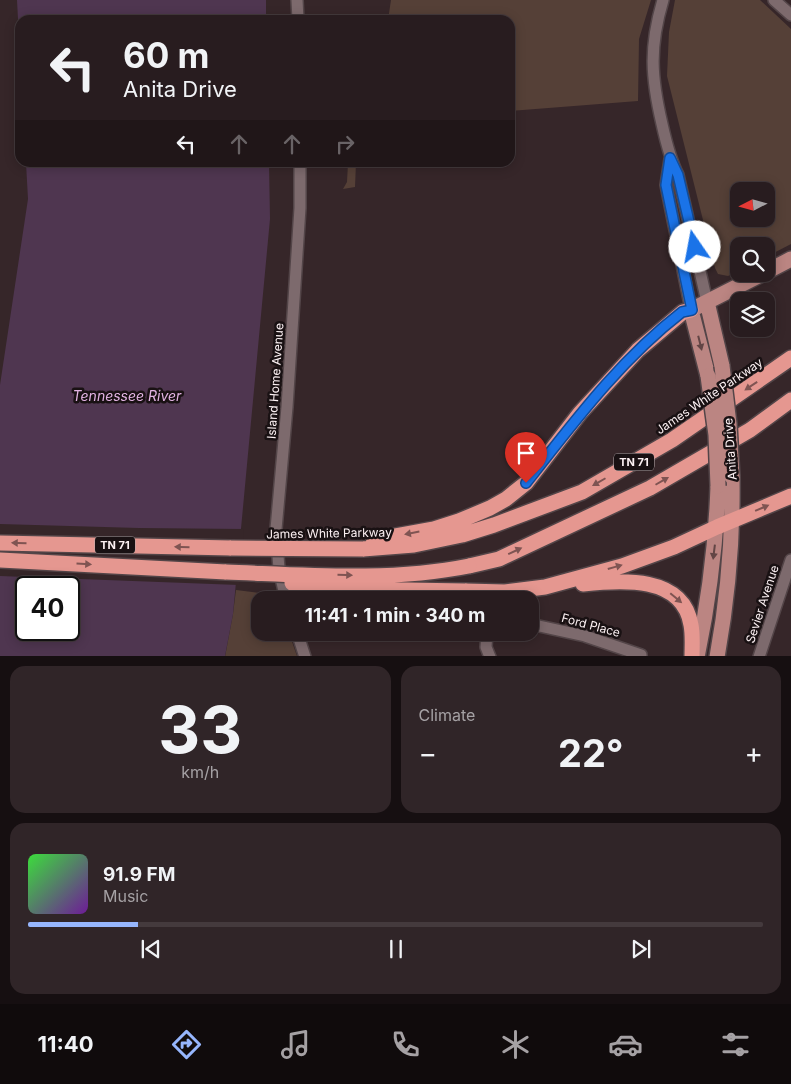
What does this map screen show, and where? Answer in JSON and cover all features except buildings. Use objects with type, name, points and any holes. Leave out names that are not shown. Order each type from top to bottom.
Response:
[{"type":"highway","points":[[460,528],[526,483],[580,413],[638,350],[682,312],[692,310]]},
{"type":"highway","name":"James White Parkway","points":[[0,543],[363,549],[390,537],[434,528],[460,528],[510,520],[582,492],[672,440],[791,358]]},
{"type":"highway","name":"TN 71","points":[[0,560],[226,572],[370,576],[429,573],[469,566],[499,559],[650,488],[750,430],[791,400]]},
{"type":"highway","points":[[544,587],[622,566],[674,547],[717,526],[791,496]]},
{"type":"highway","points":[[226,572],[276,581],[350,589],[505,592],[616,581],[639,582],[666,590],[682,604],[691,624],[692,656]]},
{"type":"main road","points":[[775,267],[791,259]]},
{"type":"main road","points":[[692,310],[746,282]]},
{"type":"main road","name":"Anita Drive","points":[[707,302],[722,366],[729,424],[732,477],[733,521],[730,567],[717,656]]},
{"type":"main road","name":"Anita Drive","points":[[692,310],[708,376],[716,435],[718,486],[717,526],[705,618],[697,656]]},
{"type":"street","points":[[297,0],[298,15]]},
{"type":"street","name":"Anita Drive","points":[[663,0],[656,25],[652,74],[670,158],[678,175],[707,302]]},
{"type":"street","points":[[774,0],[791,15]]},
{"type":"street","name":"Anita Drive","points":[[670,158],[666,185],[692,310]]},
{"type":"street","name":"Island Home Avenue","points":[[284,591],[279,569],[276,529],[287,407],[300,218],[300,167]]},
{"type":"street","name":"Sevier Avenue","points":[[759,656],[791,560]]},
{"type":"street","name":"Ford Place","points":[[539,626],[585,636],[641,654],[641,656]]},
{"type":"street","points":[[300,641],[306,656]]},
{"type":"street","points":[[486,641],[490,656]]},
{"type":"shaded area","points":[[391,0],[651,0],[639,39],[638,101],[515,111],[515,15],[389,15]]},
{"type":"shaded area","points":[[675,0],[760,0],[791,29],[791,244],[775,252],[775,237],[730,237],[730,275],[728,276],[718,274],[715,268],[667,76],[669,32]]},
{"type":"shaded area","points":[[348,167],[356,167],[355,187],[343,189],[347,182]]},
{"type":"shaded area","points":[[236,590],[251,592],[251,641],[292,641],[297,656],[225,656]]},
{"type":"water","points":[[17,0],[266,0],[266,15],[18,15]]},
{"type":"water","name":"Tennessee River","points":[[26,167],[269,167],[270,219],[233,614],[225,656],[0,656],[0,385],[28,199]]},
{"type":"pier","points":[[0,524],[244,529],[239,585],[80,579],[80,576],[0,576]]},
{"type":"route","points":[[526,483],[580,413],[638,350],[682,312],[692,310],[666,185],[670,158],[678,175],[695,247]]}]
